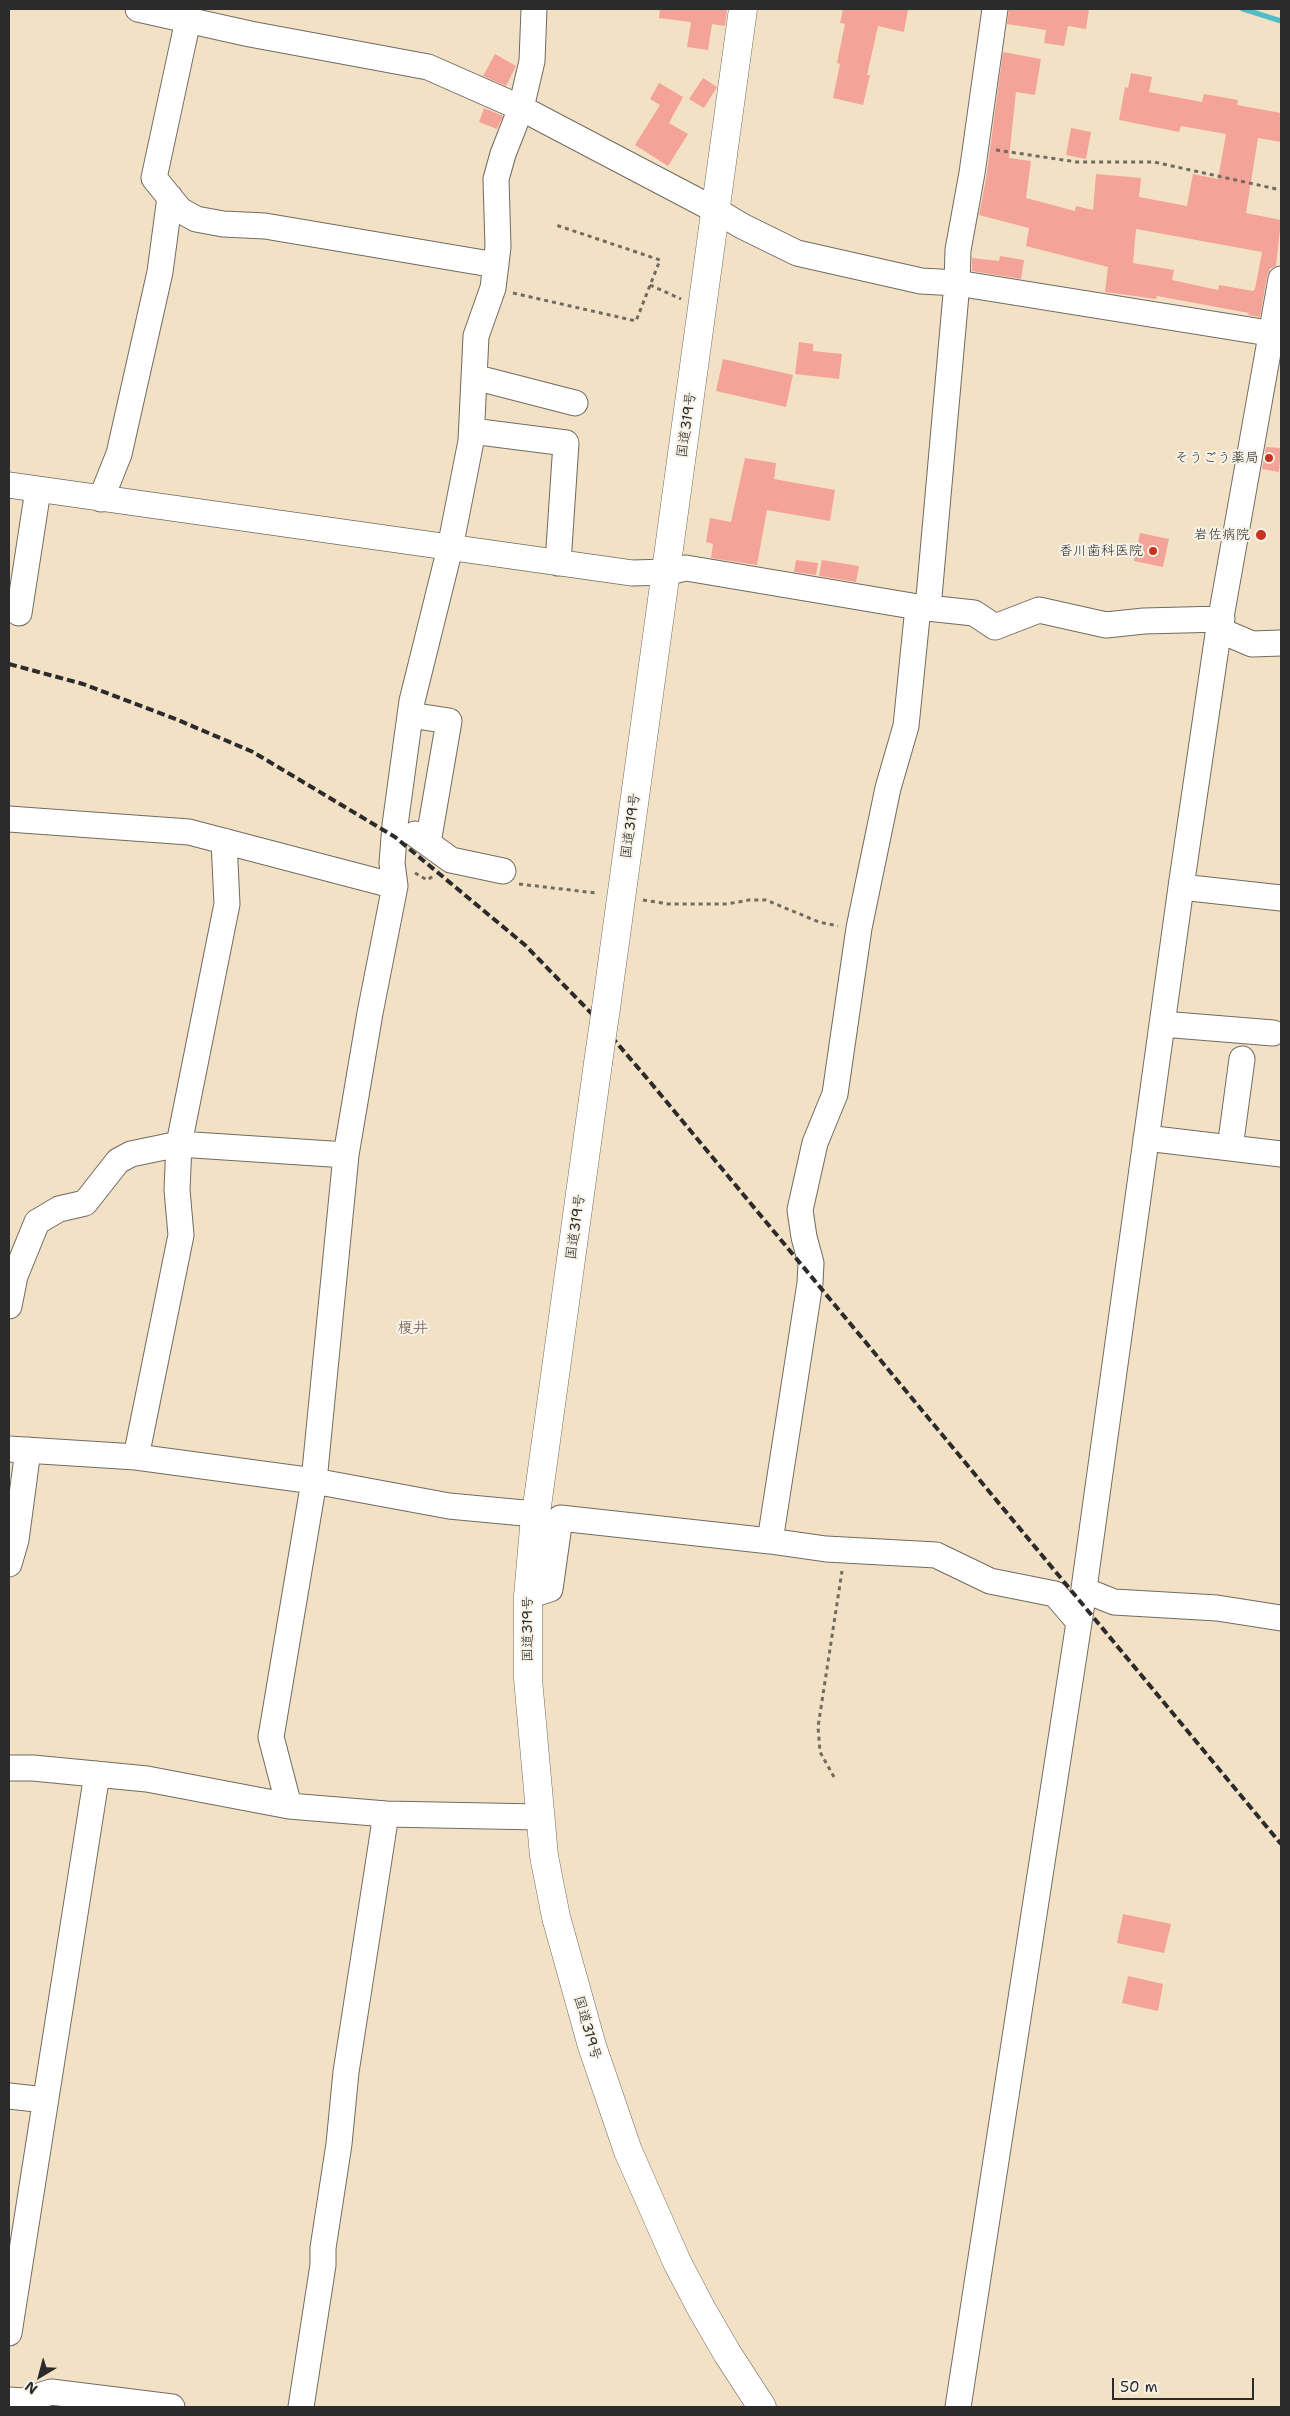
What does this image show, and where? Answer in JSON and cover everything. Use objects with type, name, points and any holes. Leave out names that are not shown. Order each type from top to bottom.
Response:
[{"type":"highway","name":"国道319号","points":[[744,9],[668,572],[534,1528],[528,1596],[528,1679],[539,1816],[556,1917],[592,2046],[628,2151],[677,2262],[727,2354],[762,2407]]},
{"type":"street","points":[[138,9],[250,34],[428,67],[521,108],[742,226],[797,253],[921,281],[958,283],[1277,334]]},
{"type":"street","points":[[289,1806],[271,1736],[314,1481],[346,1155],[370,1013],[395,886],[392,863],[410,715],[450,548],[472,431],[476,336],[495,276],[498,247],[496,178],[521,108],[532,61],[534,9]]},
{"type":"street","points":[[770,1541],[810,1283],[811,1262],[800,1210],[816,1143],[835,1094],[859,928],[888,788],[906,726],[923,607],[958,283],[958,250],[995,9]]},
{"type":"street","points":[[188,20],[154,178],[180,210],[196,219],[223,224],[265,226],[495,276]]},
{"type":"street","points":[[101,498],[119,454],[160,272],[170,197]]},
{"type":"street","points":[[958,2407],[1084,1590],[1181,887],[1220,624],[1277,334],[1281,280]]},
{"type":"street","points":[[474,377],[575,404]]},
{"type":"street","points":[[472,431],[566,444],[558,563]]},
{"type":"street","points":[[9,485],[632,573],[668,572],[686,568],[923,607],[974,613],[995,627],[1039,610],[1106,625],[1144,621],[1220,624],[1252,644],[1281,644]]},
{"type":"street","points":[[19,613],[38,490]]},
{"type":"street","points":[[410,715],[449,721],[428,843]]},
{"type":"street","points":[[9,819],[189,832],[395,886]]},
{"type":"street","points":[[396,819],[451,860],[503,871]]},
{"type":"street","points":[[136,1457],[182,1235],[176,1190],[179,1144],[226,904],[224,841]]},
{"type":"street","points":[[1181,887],[1281,898]]},
{"type":"street","points":[[1162,1024],[1273,1033]]},
{"type":"street","points":[[1230,1148],[1242,1059]]},
{"type":"street","points":[[1146,1138],[1281,1154]]},
{"type":"street","points":[[9,1306],[14,1276],[37,1222],[59,1209],[85,1203],[118,1161],[179,1144],[346,1155]]},
{"type":"street","points":[[9,1564],[16,1540],[18,1450],[136,1457],[314,1481],[449,1506],[524,1513]]},
{"type":"street","points":[[528,1596],[550,1589],[560,1518],[845,1550],[936,1555],[990,1581],[1055,1594],[1079,1622]]},
{"type":"street","points":[[1084,1590],[1114,1602],[1216,1608],[1281,1618]]},
{"type":"street","points":[[9,1768],[33,1768],[147,1779],[289,1806],[386,1814],[539,1816]]},
{"type":"street","points":[[9,2333],[97,1774]]},
{"type":"street","points":[[301,2407],[323,2266],[323,2248],[339,2144],[346,2072],[386,1814]]},
{"type":"street","points":[[9,2096],[45,2100]]},
{"type":"street","points":[[9,2400],[23,2400],[51,2392],[172,2407]]},
{"type":"path","points":[[975,147],[1077,162],[1154,162],[1281,190]]},
{"type":"path","points":[[495,276],[636,321],[660,260],[556,225]]},
{"type":"path","points":[[650,285],[703,308]]},
{"type":"path","points":[[642,899],[669,904],[727,904],[749,900],[766,900],[819,922],[834,926],[859,928]]},
{"type":"path","points":[[834,1777],[820,1752],[818,1727],[845,1550]]},
{"type":"building","points":[[660,9],[727,9],[725,26],[712,24],[708,50],[687,47],[691,22],[659,18]]},
{"type":"building","points":[[843,9],[908,9],[904,32],[878,26],[867,75],[870,75],[863,105],[833,98],[840,64],[837,63],[845,24],[840,23]]},
{"type":"building","points":[[1009,9],[1089,9],[1086,29],[1068,26],[1064,46],[1044,43],[1046,30],[1007,24]]},
{"type":"building","points":[[1003,52],[1041,59],[1035,95],[1016,92],[1009,158],[1031,161],[1026,198],[1075,211],[1076,206],[1093,210],[1096,174],[1141,178],[1139,197],[1187,206],[1193,174],[1218,179],[1226,134],[1181,126],[1179,132],[1119,120],[1125,87],[1128,88],[1131,73],[1152,77],[1149,92],[1202,102],[1204,94],[1238,100],[1237,105],[1281,113],[1281,142],[1258,138],[1246,213],[1281,220],[1276,266],[1270,269],[1267,276],[1260,317],[1248,315],[1249,313],[1157,296],[1156,299],[1105,292],[1108,267],[1026,246],[1029,228],[979,215],[986,179]],"holes":[[[1136,229],[1262,252],[1253,291],[1219,285],[1218,290],[1172,280],[1174,270],[1133,263]]]},
{"type":"building","points":[[495,54],[516,66],[506,86],[483,76]]},
{"type":"building","points":[[703,78],[717,87],[704,108],[689,99]]},
{"type":"building","points":[[659,83],[683,97],[669,123],[688,134],[668,166],[635,145],[660,105],[650,99]]},
{"type":"building","points":[[484,108],[503,116],[497,129],[479,122]]},
{"type":"building","points":[[1071,128],[1091,132],[1086,159],[1066,155]]},
{"type":"building","points":[[1000,256],[1024,260],[1021,279],[972,271],[972,258],[999,261]]},
{"type":"building","points":[[799,342],[813,344],[813,351],[842,354],[839,379],[795,374]]},
{"type":"building","points":[[723,359],[793,375],[786,407],[716,391]]},
{"type":"building","name":"そうごう薬局","points":[[1266,447],[1281,448],[1279,472],[1262,469]]},
{"type":"building","points":[[745,458],[776,463],[774,479],[835,490],[830,521],[767,510],[757,565],[711,558],[713,544],[706,542],[710,518],[731,522]]},
{"type":"building","name":"香川歯科医院","points":[[1140,533],[1169,539],[1163,567],[1134,561]]},
{"type":"building","points":[[796,560],[818,563],[816,575],[794,572]]},
{"type":"building","points":[[822,560],[859,566],[856,582],[819,576]]},
{"type":"building","points":[[1123,1914],[1171,1924],[1164,1953],[1117,1943]]},
{"type":"building","points":[[1128,1976],[1163,1984],[1158,2011],[1122,2003]]},
{"type":"waterway","points":[[1243,9],[1281,21]]},
{"type":"railway","points":[[9,664],[83,684],[178,720],[253,752],[395,837],[525,945],[593,1015],[651,1083],[1281,1844]]},
{"type":"place","name":"そうごう薬局","points":[[1269,458]]},
{"type":"place","name":"岩佐病院","points":[[1261,535]]},
{"type":"place","name":"香川歯科医院","points":[[1153,551]]},
{"type":"district","name":"榎井","points":[[413,1329]]}]
